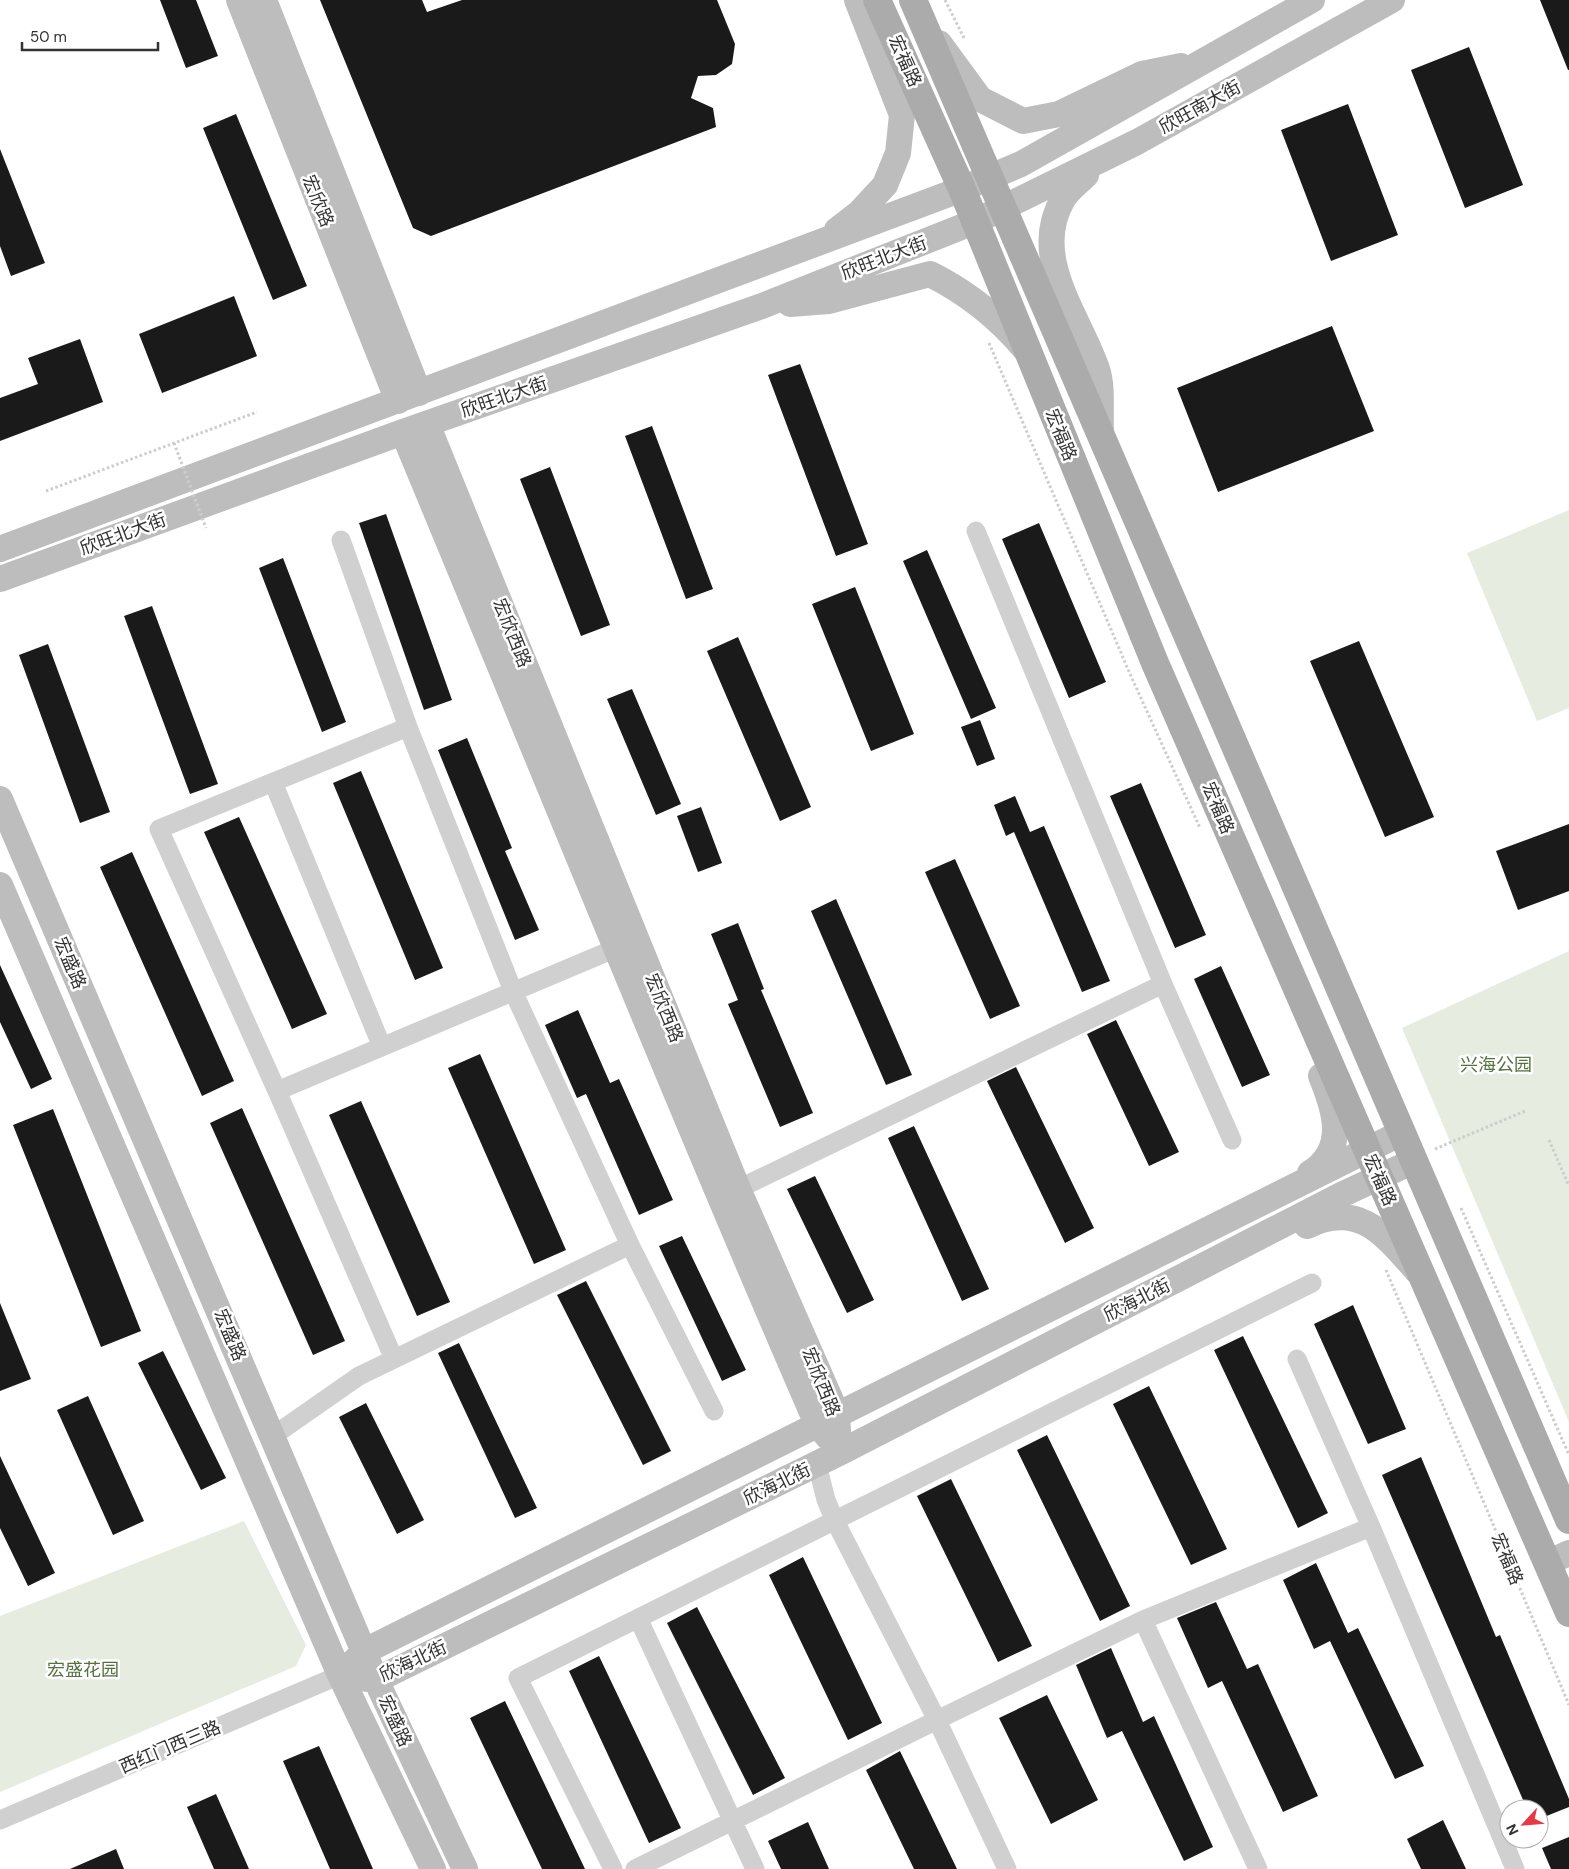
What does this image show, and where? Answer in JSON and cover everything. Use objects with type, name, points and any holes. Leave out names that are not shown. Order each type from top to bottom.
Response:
[{"type":"main road","name":"宏福路","points":[[877,0],[962,189],[1159,672],[1282,957],[1423,1278],[1558,1558],[1566,1596]]},
{"type":"main road","name":"宏福路","points":[[914,3],[1005,208],[1401,1133],[1425,1155],[1569,1520]]},
{"type":"street","name":"宏欣路","points":[[239,0],[408,397]]},
{"type":"street","name":"宏欣路","points":[[264,0],[408,397]]},
{"type":"street","points":[[820,243],[859,213],[885,185],[898,153],[902,115],[857,0]]},
{"type":"street","points":[[991,177],[1021,164],[1312,0]]},
{"type":"street","name":"欣旺南大街","points":[[1005,208],[1137,142],[1392,0]]},
{"type":"street","points":[[914,3],[951,61],[980,99],[1023,121],[1059,114],[1142,74],[1208,60]]},
{"type":"street","points":[[1102,436],[1097,371],[1055,273],[1051,251],[1053,228],[1063,199],[1075,186],[1088,173],[1137,142]]},
{"type":"street","name":"欣旺北大街","points":[[0,549],[820,243],[991,177]]},
{"type":"street","name":"欣旺北大街","points":[[0,578],[415,428],[762,306],[1005,208]]},
{"type":"street","points":[[762,306],[829,301],[930,274],[980,304],[1006,326],[1027,352]]},
{"type":"street","name":"宏欣西路","points":[[415,428],[627,944],[738,1189],[841,1452]]},
{"type":"street","points":[[976,531],[1163,984],[1232,1140]]},
{"type":"street","points":[[341,540],[408,727],[513,992],[630,1245],[714,1411]]},
{"type":"street","points":[[394,1359],[277,1091],[159,830],[408,727]]},
{"type":"street","points":[[273,782],[382,1047]]},
{"type":"street","name":"宏盛路","points":[[0,799],[376,1680],[465,1869]]},
{"type":"street","name":"宏盛路","points":[[0,885],[340,1675],[433,1869]]},
{"type":"street","points":[[277,1091],[627,944]]},
{"type":"street","name":"宏欣西路","points":[[627,944],[718,1198],[827,1419]]},
{"type":"street","points":[[1278,1194],[1319,1167],[1333,1148],[1335,1133],[1334,1108],[1300,1017],[1282,957]]},
{"type":"street","points":[[738,1189],[1163,984]]},
{"type":"street","name":"欣海北街","points":[[340,1675],[365,1652],[1401,1133]]},
{"type":"street","name":"欣海北街","points":[[340,1675],[376,1680],[841,1452],[1425,1155]]},
{"type":"street","points":[[1175,1281],[1235,1262],[1321,1219],[1339,1216],[1361,1221],[1382,1232],[1423,1278]]},
{"type":"street","points":[[272,1436],[358,1376],[630,1245]]},
{"type":"street","points":[[613,1869],[518,1678],[1312,1283]]},
{"type":"street","points":[[1297,1359],[1371,1527],[1515,1869]]},
{"type":"street","points":[[817,1464],[826,1500],[835,1520],[937,1720],[1007,1869]]},
{"type":"street","points":[[635,1869],[1143,1620],[1371,1527]]},
{"type":"street","points":[[638,1618],[755,1869]]},
{"type":"street","points":[[1143,1620],[1258,1869]]},
{"type":"street","name":"西红门西三路","points":[[0,1820],[340,1675]]},
{"type":"path","name":"宏福路","points":[[987,340],[1130,674],[1203,835]]},
{"type":"path","points":[[46,491],[257,412]]},
{"type":"path","points":[[174,443],[206,528]]},
{"type":"path","points":[[1425,1155],[1525,1112]]},
{"type":"path","points":[[1549,1140],[1569,1186]]},
{"type":"path","name":"宏福路","points":[[1382,1261],[1569,1705]]},
{"type":"green space","points":[[1569,510],[1569,708],[1537,721],[1467,553]]},
{"type":"green space","name":"兴海公园","points":[[1569,951],[1569,1422],[1402,1028]]},
{"type":"green space","name":"宏盛花园","points":[[244,1521],[306,1645],[296,1666],[0,1792],[0,1616]]},
{"type":"building","points":[[160,0],[196,0],[218,56],[186,68]]},
{"type":"building","points":[[320,0],[422,0],[427,12],[462,0],[717,0],[735,44],[732,64],[716,75],[698,76],[691,98],[713,108],[716,127],[431,236],[413,228]]},
{"type":"building","points":[[1540,0],[1569,0],[1569,70],[1568,70]]},
{"type":"building","points":[[1469,47],[1523,185],[1465,208],[1411,70]]},
{"type":"building","points":[[1348,104],[1398,235],[1331,261],[1281,130]]},
{"type":"building","points":[[236,114],[307,286],[273,300],[203,128]]},
{"type":"building","points":[[0,149],[45,263],[11,276],[0,246]]},
{"type":"building","points":[[234,296],[257,356],[162,393],[139,334]]},
{"type":"building","points":[[1332,326],[1374,431],[1218,492],[1177,388]]},
{"type":"building","points":[[80,339],[103,402],[0,441],[0,398],[38,384],[28,358]]},
{"type":"building","points":[[800,364],[868,544],[836,556],[768,375]]},
{"type":"building","points":[[652,426],[713,589],[686,599],[625,436]]},
{"type":"building","points":[[550,467],[610,625],[581,636],[520,479]]},
{"type":"building","points":[[386,514],[452,700],[424,710],[359,523]]},
{"type":"building","points":[[1039,523],[1106,682],[1069,698],[1002,539]]},
{"type":"building","points":[[927,550],[996,708],[971,719],[903,561]]},
{"type":"building","points":[[283,558],[346,722],[322,732],[259,568]]},
{"type":"building","points":[[855,587],[914,734],[871,751],[812,604]]},
{"type":"building","points":[[152,606],[218,784],[190,794],[124,616]]},
{"type":"building","points":[[738,637],[811,807],[780,821],[707,651]]},
{"type":"building","points":[[1359,641],[1434,817],[1385,837],[1310,661]]},
{"type":"building","points":[[48,644],[110,812],[80,823],[19,655]]},
{"type":"building","points":[[632,689],[681,804],[656,815],[607,699]]},
{"type":"building","points":[[980,720],[995,759],[977,766],[961,727]]},
{"type":"building","points":[[467,738],[512,848],[505,851],[539,930],[515,940],[438,750]]},
{"type":"building","points":[[361,771],[443,968],[415,980],[333,783]]},
{"type":"building","points":[[1141,783],[1206,935],[1175,948],[1110,796]]},
{"type":"building","points":[[1015,796],[1030,832],[1044,826],[1110,981],[1082,992],[1014,832],[1006,836],[994,805]]},
{"type":"building","points":[[701,807],[722,863],[698,872],[677,816]]},
{"type":"building","points":[[239,817],[327,1014],[292,1029],[204,832]]},
{"type":"building","points":[[1569,824],[1569,891],[1518,910],[1496,851]]},
{"type":"building","points":[[132,852],[234,1081],[202,1096],[100,867]]},
{"type":"building","points":[[955,859],[1020,1006],[990,1019],[925,872]]},
{"type":"building","points":[[836,899],[912,1075],[886,1085],[811,911]]},
{"type":"building","points":[[738,923],[764,989],[761,990],[813,1113],[780,1127],[728,1004],[738,1000],[711,934]]},
{"type":"building","points":[[0,965],[52,1079],[31,1089],[0,1022]]},
{"type":"building","points":[[1221,966],[1270,1075],[1242,1087],[1194,979]]},
{"type":"building","points":[[578,1010],[610,1083],[619,1079],[673,1200],[639,1215],[586,1094],[577,1098],[545,1025]]},
{"type":"building","points":[[1116,1020],[1179,1152],[1149,1166],[1087,1034]]},
{"type":"building","points":[[480,1054],[566,1250],[534,1264],[448,1068]]},
{"type":"building","points":[[1016,1067],[1094,1228],[1065,1243],[987,1081]]},
{"type":"building","points":[[361,1101],[450,1302],[417,1316],[329,1115]]},
{"type":"building","points":[[242,1108],[345,1341],[313,1355],[210,1123]]},
{"type":"building","points":[[53,1109],[141,1331],[101,1347],[13,1125]]},
{"type":"building","points":[[914,1126],[989,1289],[962,1301],[888,1138]]},
{"type":"building","points":[[815,1176],[874,1300],[847,1313],[787,1189]]},
{"type":"building","points":[[682,1236],[746,1370],[722,1381],[659,1246]]},
{"type":"building","points":[[586,1281],[671,1451],[643,1465],[557,1295]]},
{"type":"building","points":[[0,1303],[31,1379],[0,1391]]},
{"type":"building","points":[[1353,1305],[1406,1429],[1368,1444],[1314,1324]]},
{"type":"building","points":[[1243,1336],[1328,1513],[1298,1528],[1214,1350]]},
{"type":"building","points":[[459,1343],[537,1508],[515,1518],[438,1353]]},
{"type":"building","points":[[163,1351],[226,1478],[201,1490],[138,1363]]},
{"type":"building","points":[[1149,1386],[1227,1549],[1191,1565],[1113,1404]]},
{"type":"building","points":[[88,1396],[144,1521],[113,1535],[57,1410]]},
{"type":"building","points":[[366,1403],[424,1520],[397,1534],[339,1417]]},
{"type":"building","points":[[1047,1435],[1130,1606],[1100,1621],[1017,1450]]},
{"type":"building","points":[[0,1456],[55,1573],[28,1586],[0,1528]]},
{"type":"building","points":[[1421,1457],[1496,1637],[1500,1635],[1569,1799],[1569,1807],[1549,1815],[1549,1799],[1523,1799],[1382,1475]]},
{"type":"building","points":[[951,1479],[1032,1646],[998,1662],[917,1496]]},
{"type":"building","points":[[803,1557],[882,1723],[848,1740],[769,1575]]},
{"type":"building","points":[[1316,1563],[1348,1633],[1358,1628],[1424,1766],[1395,1779],[1330,1641],[1314,1649],[1283,1580]]},
{"type":"building","points":[[1216,1602],[1247,1669],[1258,1664],[1318,1796],[1283,1812],[1222,1681],[1208,1688],[1177,1618]]},
{"type":"building","points":[[697,1607],[785,1778],[753,1795],[667,1623]]},
{"type":"building","points":[[1111,1648],[1143,1722],[1154,1716],[1213,1847],[1184,1861],[1122,1731],[1107,1738],[1076,1665]]},
{"type":"building","points":[[599,1656],[681,1828],[649,1843],[569,1671]]},
{"type":"building","points":[[1047,1695],[1098,1800],[1051,1824],[999,1718]]},
{"type":"building","points":[[505,1701],[585,1869],[542,1869],[470,1718]]},
{"type":"building","points":[[319,1746],[373,1869],[330,1869],[283,1761]]},
{"type":"building","points":[[900,1751],[957,1869],[914,1869],[866,1770]]},
{"type":"building","points":[[216,1794],[249,1869],[214,1869],[187,1807]]},
{"type":"building","points":[[1443,1820],[1466,1869],[1421,1869],[1407,1839]]},
{"type":"building","points":[[808,1822],[829,1869],[781,1869],[768,1841]]},
{"type":"building","points":[[1569,1837],[1569,1869],[1551,1869],[1542,1849],[1549,1849],[1549,1845]]},
{"type":"building","points":[[116,1849],[124,1869],[70,1869]]}]
